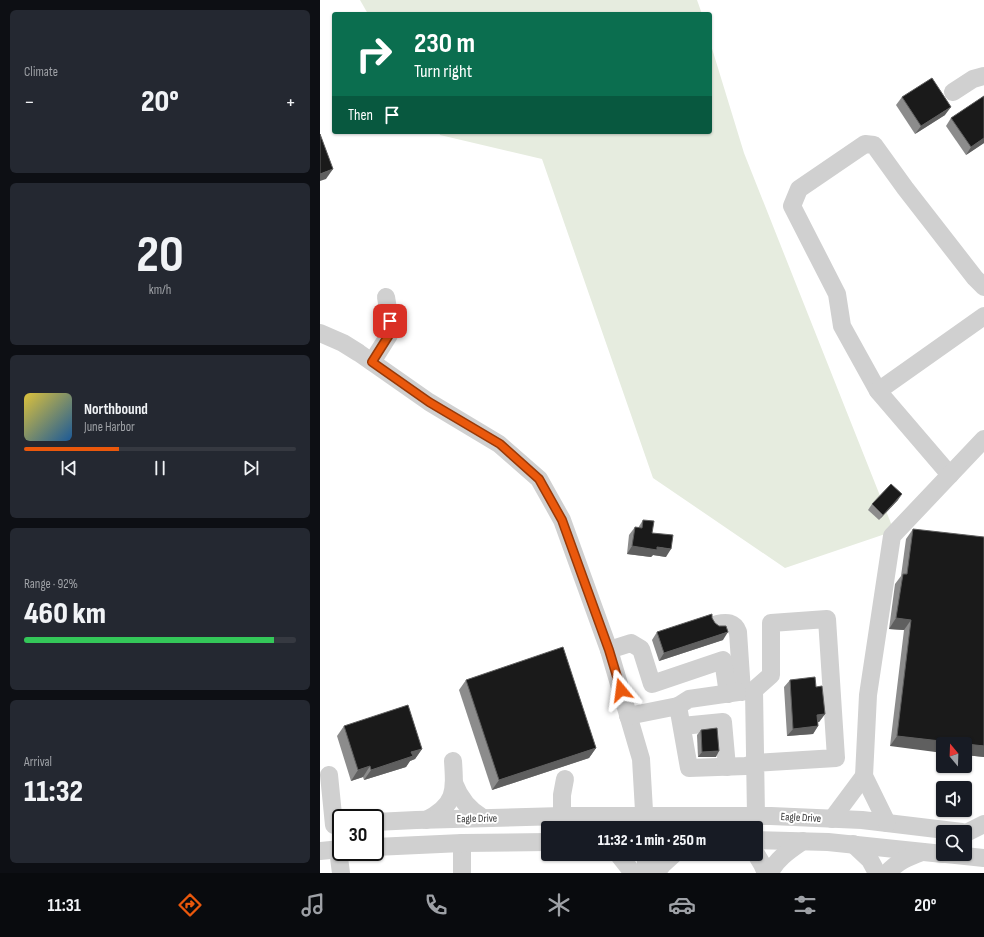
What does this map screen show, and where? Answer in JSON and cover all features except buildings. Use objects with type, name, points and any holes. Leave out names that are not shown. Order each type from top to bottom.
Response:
[{"type":"street","points":[[953,92],[973,78],[984,76]]},
{"type":"street","points":[[950,474],[878,391],[842,326],[837,294],[792,206],[799,189],[865,144],[874,145],[914,200],[975,278],[984,287]]},
{"type":"street","points":[[372,362],[389,335],[390,321],[386,297]]},
{"type":"street","points":[[878,391],[984,316]]},
{"type":"street","points":[[320,332],[343,343],[429,402],[500,444],[539,479],[562,520],[609,650],[641,759],[645,821]]},
{"type":"street","points":[[887,823],[864,776],[868,694],[892,536],[984,439]]},
{"type":"street","points":[[628,716],[678,706],[689,699],[741,692],[771,675],[771,623],[827,619],[836,758],[755,763],[746,766],[689,768],[678,706]]},
{"type":"street","points":[[717,624],[724,622],[732,623],[736,626],[738,632],[741,692],[755,763],[756,816]]},
{"type":"street","points":[[609,650],[632,643],[647,646],[652,684],[724,660],[741,692]]},
{"type":"street","points":[[682,726],[724,722],[727,767]]},
{"type":"street","points":[[426,820],[434,816],[446,806],[452,795],[454,783],[453,761]]},
{"type":"street","points":[[329,775],[332,825]]},
{"type":"street","points":[[832,819],[864,776]]},
{"type":"street","points":[[562,816],[562,795],[565,779]]},
{"type":"street","points":[[454,783],[462,800],[474,812],[483,818]]},
{"type":"street","name":"Eagle Drive","points":[[384,822],[562,816],[631,821]]},
{"type":"street","name":"Eagle Drive","points":[[664,821],[756,816],[832,819],[936,829]]},
{"type":"street","points":[[972,829],[984,824]]},
{"type":"street","name":"Eagle Drive","points":[[972,833],[984,835]]},
{"type":"street","points":[[763,840],[853,844],[936,853]]},
{"type":"street","points":[[770,873],[783,856],[802,841]]},
{"type":"street","points":[[384,847],[462,843],[541,842]]},
{"type":"street","points":[[462,843],[462,873]]},
{"type":"street","points":[[853,844],[870,860],[877,873]]},
{"type":"street","points":[[887,873],[896,864],[907,857],[923,851]]},
{"type":"street","points":[[972,857],[984,858]]},
{"type":"street","points":[[337,861],[341,873]]},
{"type":"street","points":[[624,861],[633,873]]},
{"type":"street","points":[[646,861],[646,873]]},
{"type":"street","points":[[656,873],[666,861]]},
{"type":"street","points":[[760,861],[766,873]]},
{"type":"shaded area","points":[[360,0],[697,0],[701,12],[367,12]]},
{"type":"shaded area","points":[[712,49],[744,153],[894,531],[785,568],[653,478],[542,159],[440,135],[712,134]]},
{"type":"route","points":[[390,321],[389,335],[372,362],[429,402],[500,444],[539,479],[562,520],[609,650],[621,690]]}]
